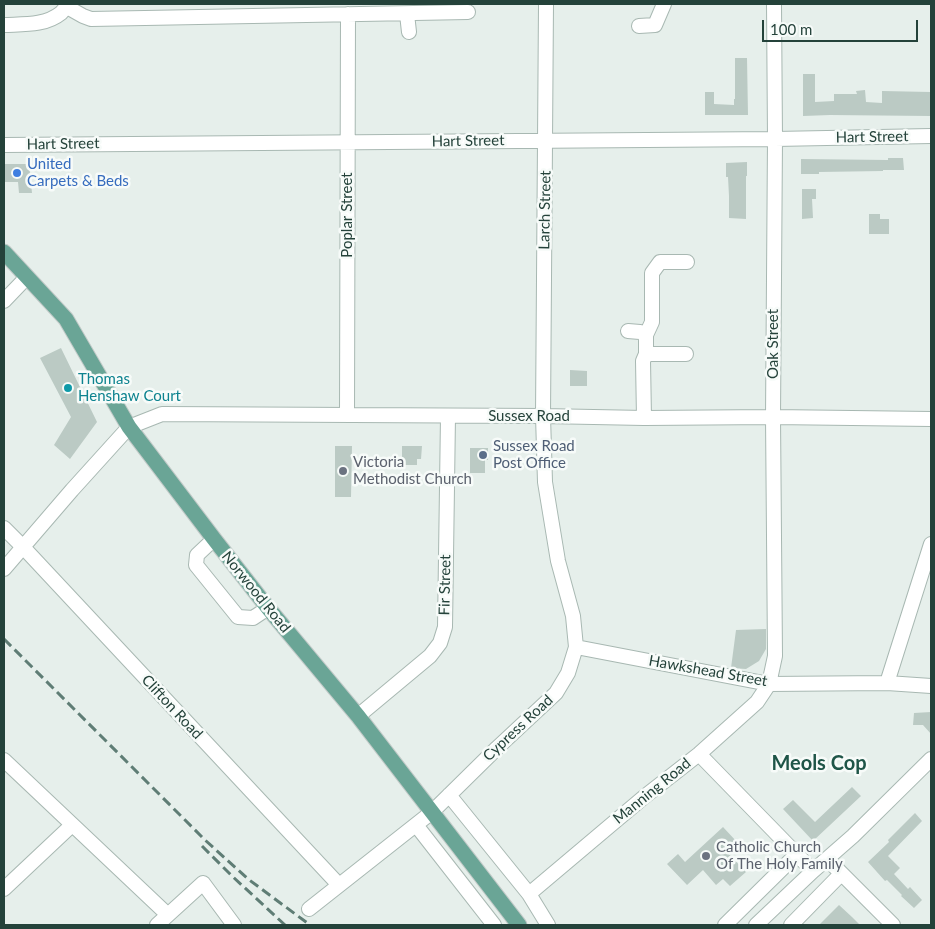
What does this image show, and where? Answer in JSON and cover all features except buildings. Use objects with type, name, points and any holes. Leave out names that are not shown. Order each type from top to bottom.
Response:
[{"type":"main road","name":"Norwood Road","points":[[4,252],[66,319],[129,427],[268,608],[358,716],[519,925]]},
{"type":"street","name":"Larch Street","points":[[543,416],[546,4]]},
{"type":"street","points":[[639,26],[655,25],[664,4]]},
{"type":"street","name":"Oak Street","points":[[769,684],[775,656],[773,417],[774,4]]},
{"type":"street","points":[[4,25],[40,23],[55,18],[67,5],[91,19],[468,12]]},
{"type":"street","name":"Poplar Street","points":[[347,415],[348,14]]},
{"type":"street","points":[[408,14],[409,32]]},
{"type":"street","name":"Hart Street","points":[[4,144],[775,139],[931,136]]},
{"type":"street","points":[[644,418],[643,360],[646,354],[646,334],[652,322],[652,273],[660,262],[687,262]]},
{"type":"street","points":[[4,301],[27,277]]},
{"type":"street","points":[[628,331],[646,334]]},
{"type":"street","points":[[646,354],[686,354]]},
{"type":"street","name":"Sussex Road","points":[[129,427],[162,414],[931,419]]},
{"type":"street","name":"Fir Street","points":[[358,716],[430,656],[440,643],[445,627],[448,416]]},
{"type":"street","name":"Cypress Road","points":[[309,909],[432,812],[556,693],[568,673],[576,647],[572,616],[558,560],[545,482],[543,416]]},
{"type":"street","points":[[4,569],[129,427]]},
{"type":"street","name":"Clifton Road","points":[[4,528],[339,885]]},
{"type":"street","points":[[214,539],[197,555],[196,565],[238,617],[253,618],[268,608]]},
{"type":"street","points":[[886,683],[931,544]]},
{"type":"street","name":"Hawkshead Street","points":[[576,647],[769,684],[886,683],[931,686]]},
{"type":"street","name":"Manning Road","points":[[529,894],[644,797],[699,754],[758,702],[769,684]]},
{"type":"street","points":[[699,754],[813,871]]},
{"type":"street","points":[[756,925],[853,836],[931,759]]},
{"type":"street","points":[[4,760],[168,915]]},
{"type":"street","points":[[450,795],[529,894],[548,925]]},
{"type":"street","points":[[4,889],[72,824]]},
{"type":"street","points":[[416,825],[494,925]]},
{"type":"street","points":[[725,925],[797,854]]},
{"type":"street","points":[[827,859],[893,925]]},
{"type":"street","points":[[791,925],[841,874]]},
{"type":"street","points":[[157,925],[203,882],[234,925]]},
{"type":"railway","points":[[4,639],[205,840],[248,879],[310,925]]},
{"type":"railway","points":[[202,846],[285,925]]},
{"type":"place","name":"United Carpets & Beds","points":[[17,173]]},
{"type":"place","name":"Thomas Henshaw Court","points":[[68,388]]},
{"type":"place","name":"Sussex Road Post Office","points":[[483,455]]},
{"type":"place","name":"Victoria Methodist Church","points":[[343,471]]},
{"type":"place","name":"Catholic Church Of The Holy Family","points":[[706,856]]},
{"type":"district","name":"Meols Cop","points":[[819,764]]}]
